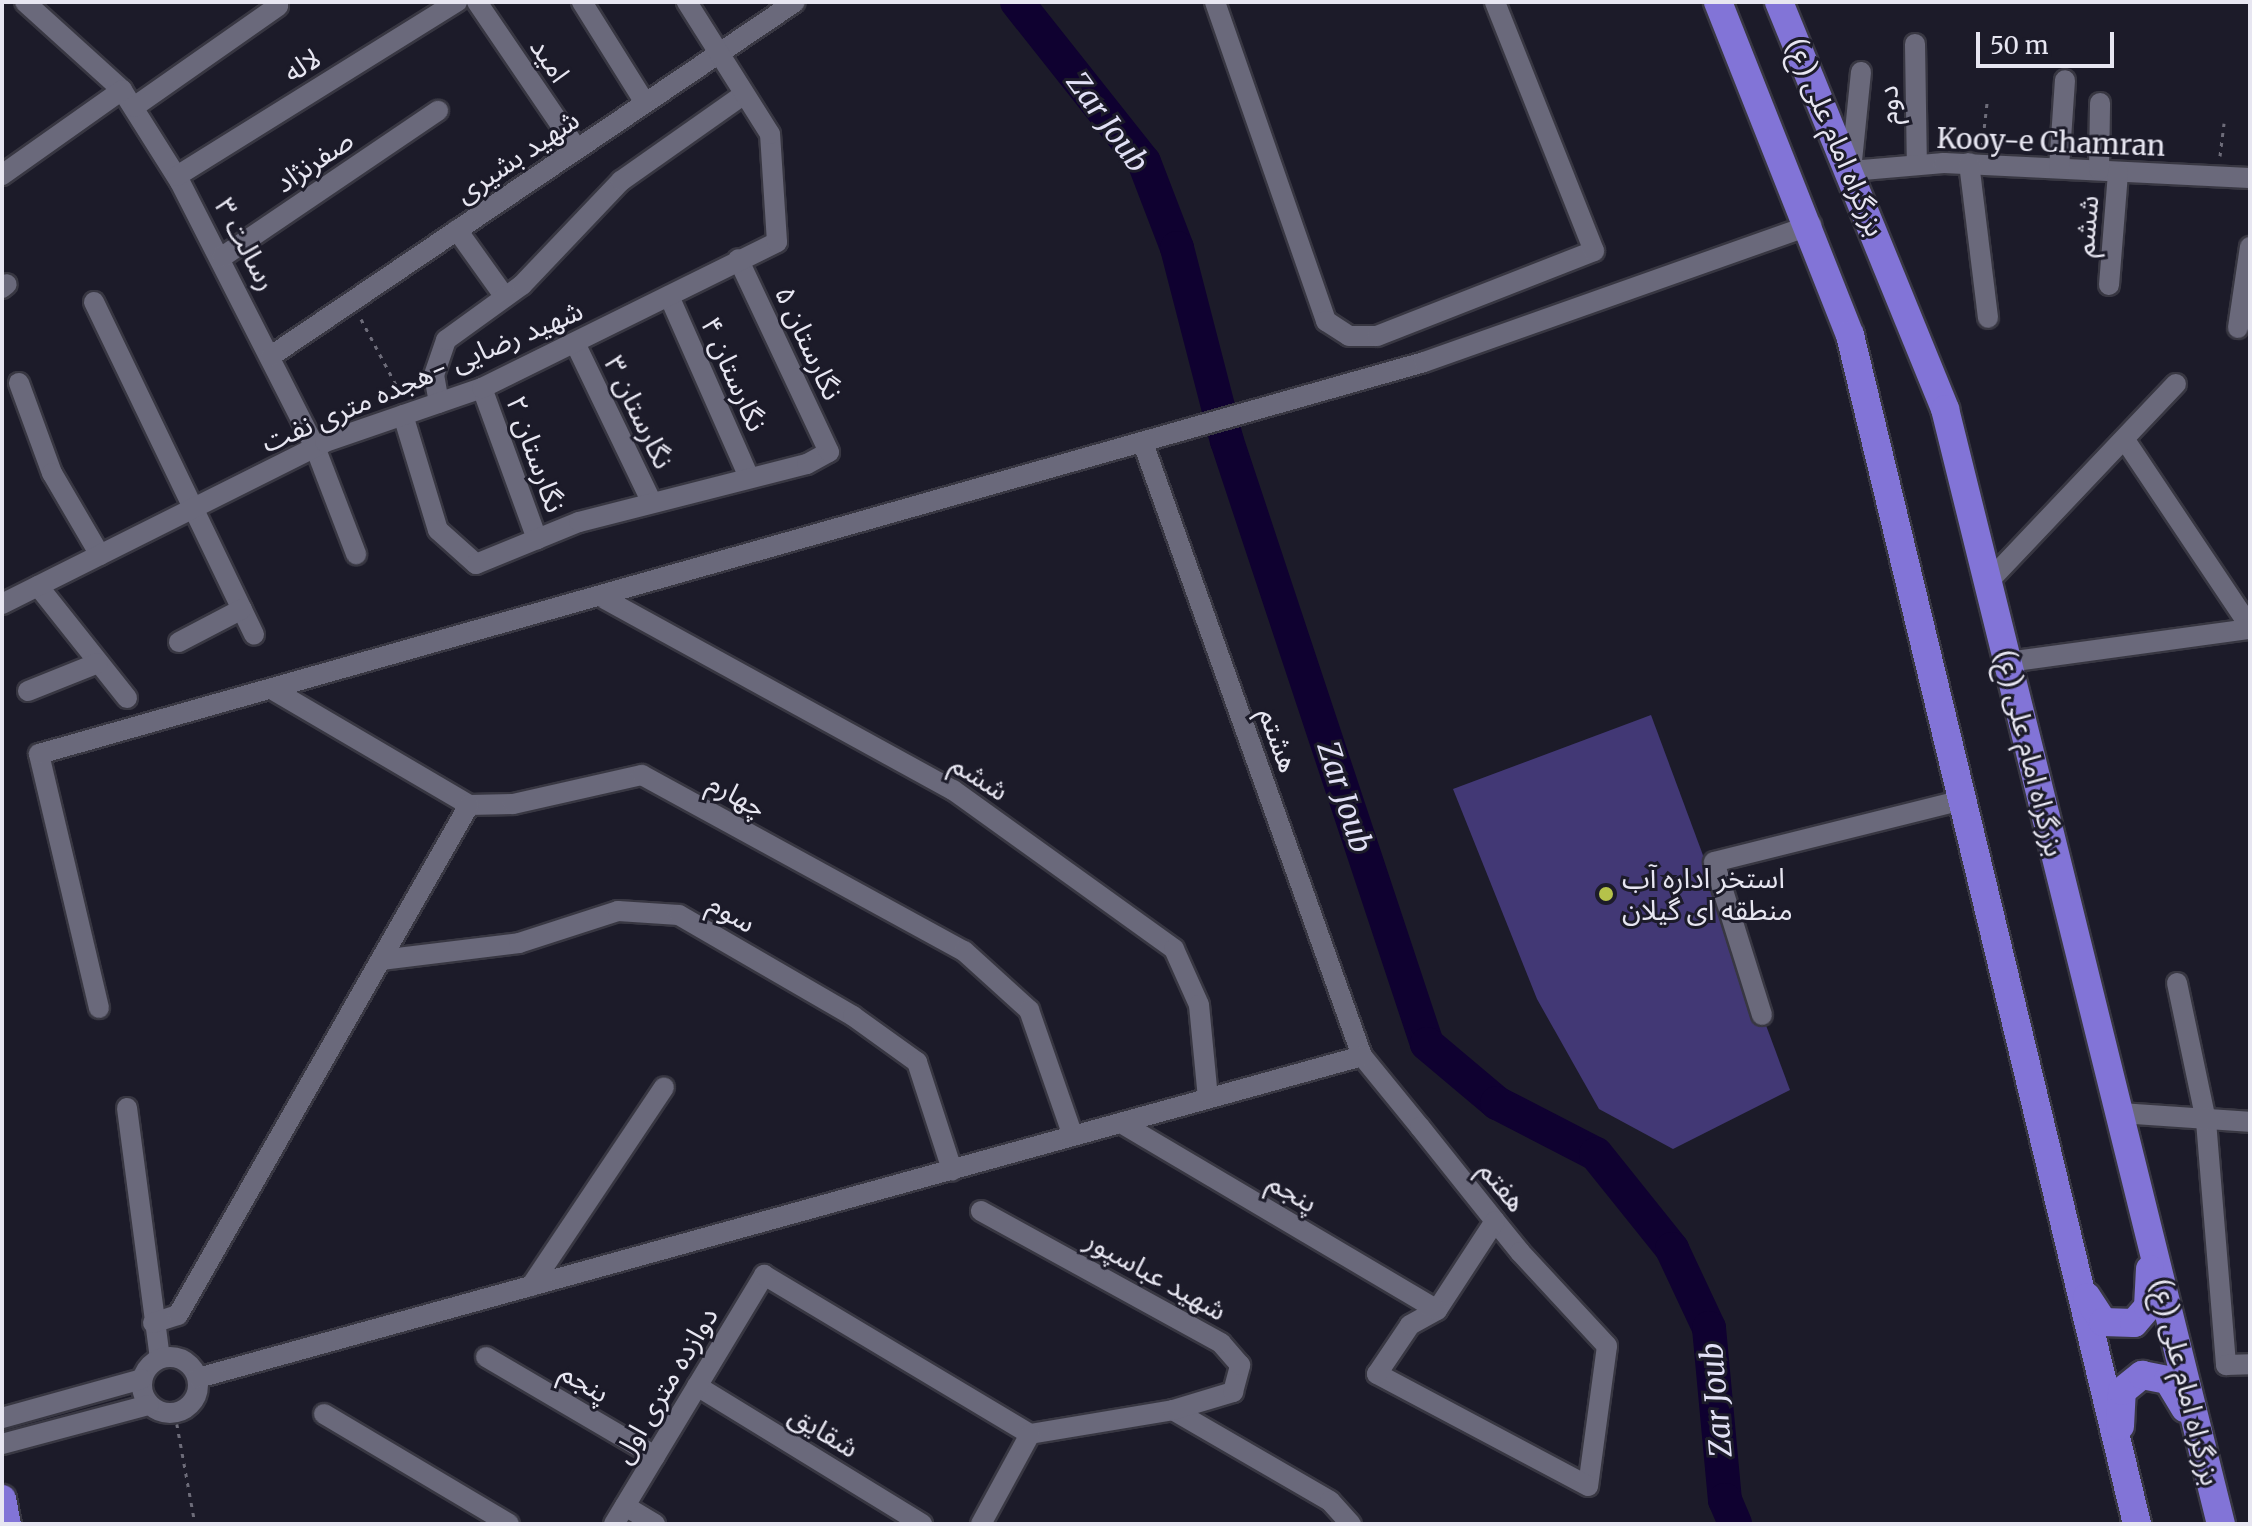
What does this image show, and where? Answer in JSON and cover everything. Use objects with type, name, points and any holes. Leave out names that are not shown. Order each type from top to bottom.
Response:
[{"type":"highway","name":"بزرگراه امام علی (ع)","points":[[1718,2],[1811,225],[1850,335],[2137,1524]]},
{"type":"highway","name":"بزرگراه امام علی (ع)","points":[[1779,2],[1933,372],[1988,582],[2221,1524]]},
{"type":"highway","points":[[2073,1259],[2095,1315],[2124,1326],[2148,1307],[2151,1242]]},
{"type":"highway","points":[[2122,1461],[2120,1396],[2142,1375],[2172,1384],[2201,1446]]},
{"type":"highway","points":[[2,1499],[7,1524]]},
{"type":"street","name":"رسالت ۳","points":[[25,2],[122,90],[177,176],[222,257],[315,447],[356,554]]},
{"type":"street","name":"لاله","points":[[177,176],[457,2]]},
{"type":"street","name":"امید","points":[[477,2],[577,149]]},
{"type":"street","points":[[582,2],[645,103]]},
{"type":"street","points":[[439,403],[434,375],[446,340],[505,297],[621,181],[743,95],[687,2]]},
{"type":"street","name":"شهید بشیری","points":[[271,356],[795,2]]},
{"type":"street","points":[[1215,2],[1326,321],[1349,336],[1377,336],[1594,251],[1495,2]]},
{"type":"street","points":[[134,107],[278,6]]},
{"type":"street","name":"دوم","points":[[1915,44],[1917,165]]},
{"type":"street","points":[[1851,171],[1861,72]]},
{"type":"street","points":[[2059,168],[2065,80]]},
{"type":"street","points":[[2,175],[122,90]]},
{"type":"street","name":"شهید رضایی -هجده متری نفت","points":[[2,604],[315,447],[482,388],[576,345],[738,259],[777,242],[770,134],[743,95]]},
{"type":"street","points":[[2100,103],[2109,171]]},
{"type":"street","name":"صفرنژاد","points":[[222,257],[438,111]]},
{"type":"street","points":[[1975,163],[1988,318]]},
{"type":"street","name":"Kooy-e Chamran","points":[[1851,171],[1975,163],[2250,178]]},
{"type":"street","name":"ششم","points":[[2109,171],[2109,285]]},
{"type":"street","points":[[99,1008],[39,754],[605,599],[1424,362],[1811,225]]},
{"type":"street","points":[[457,230],[505,297]]},
{"type":"street","points":[[2238,328],[2250,247]]},
{"type":"street","name":"نگارستان ۵","points":[[738,259],[829,452],[807,464],[748,475]]},
{"type":"street","name":"نگارستان ۴","points":[[669,296],[748,475]]},
{"type":"street","points":[[94,302],[254,635]]},
{"type":"street","name":"نگارستان ۳","points":[[576,345],[652,503]]},
{"type":"street","points":[[19,383],[52,473],[100,555]]},
{"type":"street","points":[[1988,582],[2176,384]]},
{"type":"street","name":"نگارستان ۲","points":[[482,388],[537,539]]},
{"type":"street","points":[[403,415],[438,530],[465,560],[501,559],[537,539],[748,475]]},
{"type":"street","points":[[2008,662],[2250,628],[2125,440]]},
{"type":"street","name":"هشتم","points":[[1149,441],[1362,1056]]},
{"type":"street","points":[[38,586],[127,698]]},
{"type":"street","name":"ششم","points":[[605,599],[953,790],[1174,949],[1199,1005],[1208,1099]]},
{"type":"street","points":[[179,642],[242,609]]},
{"type":"street","points":[[28,691],[98,663]]},
{"type":"street","points":[[153,1323],[178,1315],[469,805],[275,691]]},
{"type":"street","name":"چهارم","points":[[469,805],[513,804],[642,775],[964,951],[1029,1010],[1073,1136]]},
{"type":"street","points":[[1762,1015],[1714,862],[1962,800]]},
{"type":"street","name":"سوم","points":[[381,960],[519,943],[618,911],[679,915],[853,1016],[917,1062],[952,1170]]},
{"type":"street","points":[[2177,983],[2206,1121],[2226,1365],[2250,1364]]},
{"type":"street","points":[[198,1378],[1362,1056]]},
{"type":"street","name":"هفتم","points":[[1362,1056],[1495,1221],[1607,1346],[1588,1486],[1377,1374],[1410,1325],[1437,1310]]},
{"type":"street","points":[[531,1286],[664,1087]]},
{"type":"street","points":[[127,1108],[160,1358]]},
{"type":"street","points":[[2119,1113],[2250,1122]]},
{"type":"street","name":"پنجم","points":[[1121,1123],[1437,1310]]},
{"type":"street","name":"شهید عباسپور","points":[[981,1211],[1233,1352],[1240,1365],[1233,1392],[1173,1410]]},
{"type":"street","points":[[1437,1310],[1495,1221]]},
{"type":"street","name":"دوازده متری اول","points":[[614,1524],[764,1275],[1030,1434]]},
{"type":"street","name":"پنجم","points":[[486,1357],[655,1456]]},
{"type":"street","points":[[2,1418],[142,1379],[160,1358],[179,1358],[198,1378]]},
{"type":"street","points":[[2,1444],[149,1405],[175,1414],[192,1404],[198,1378]]},
{"type":"street","points":[[142,1379],[149,1405]]},
{"type":"street","name":"شقایق","points":[[697,1386],[922,1524]]},
{"type":"street","points":[[981,1524],[1030,1434],[1173,1410],[1330,1501],[1351,1524]]},
{"type":"street","points":[[324,1414],[509,1524]]},
{"type":"street","points":[[625,1506],[655,1524]]},
{"type":"path","points":[[1975,163],[1987,103]]},
{"type":"path","points":[[2218,176],[2224,123]]},
{"type":"path","points":[[350,302],[401,388],[403,415]]},
{"type":"path","points":[[175,1414],[195,1524]]},
{"type":"shaded area","name":"استخر اداره آب منطقه ای گیلان","points":[[1651,715],[1790,1090],[1673,1149],[1599,1109],[1537,999],[1453,789]]},
{"type":"waterway","name":"Zar Joub","points":[[1017,2],[1144,162],[1177,248],[1227,441],[1427,1044],[1497,1103],[1596,1154],[1672,1249],[1709,1328],[1725,1500],[1735,1524]]},
{"type":"place","name":"استخر اداره آب منطقه ای گیلان","points":[[1606,894]]}]
